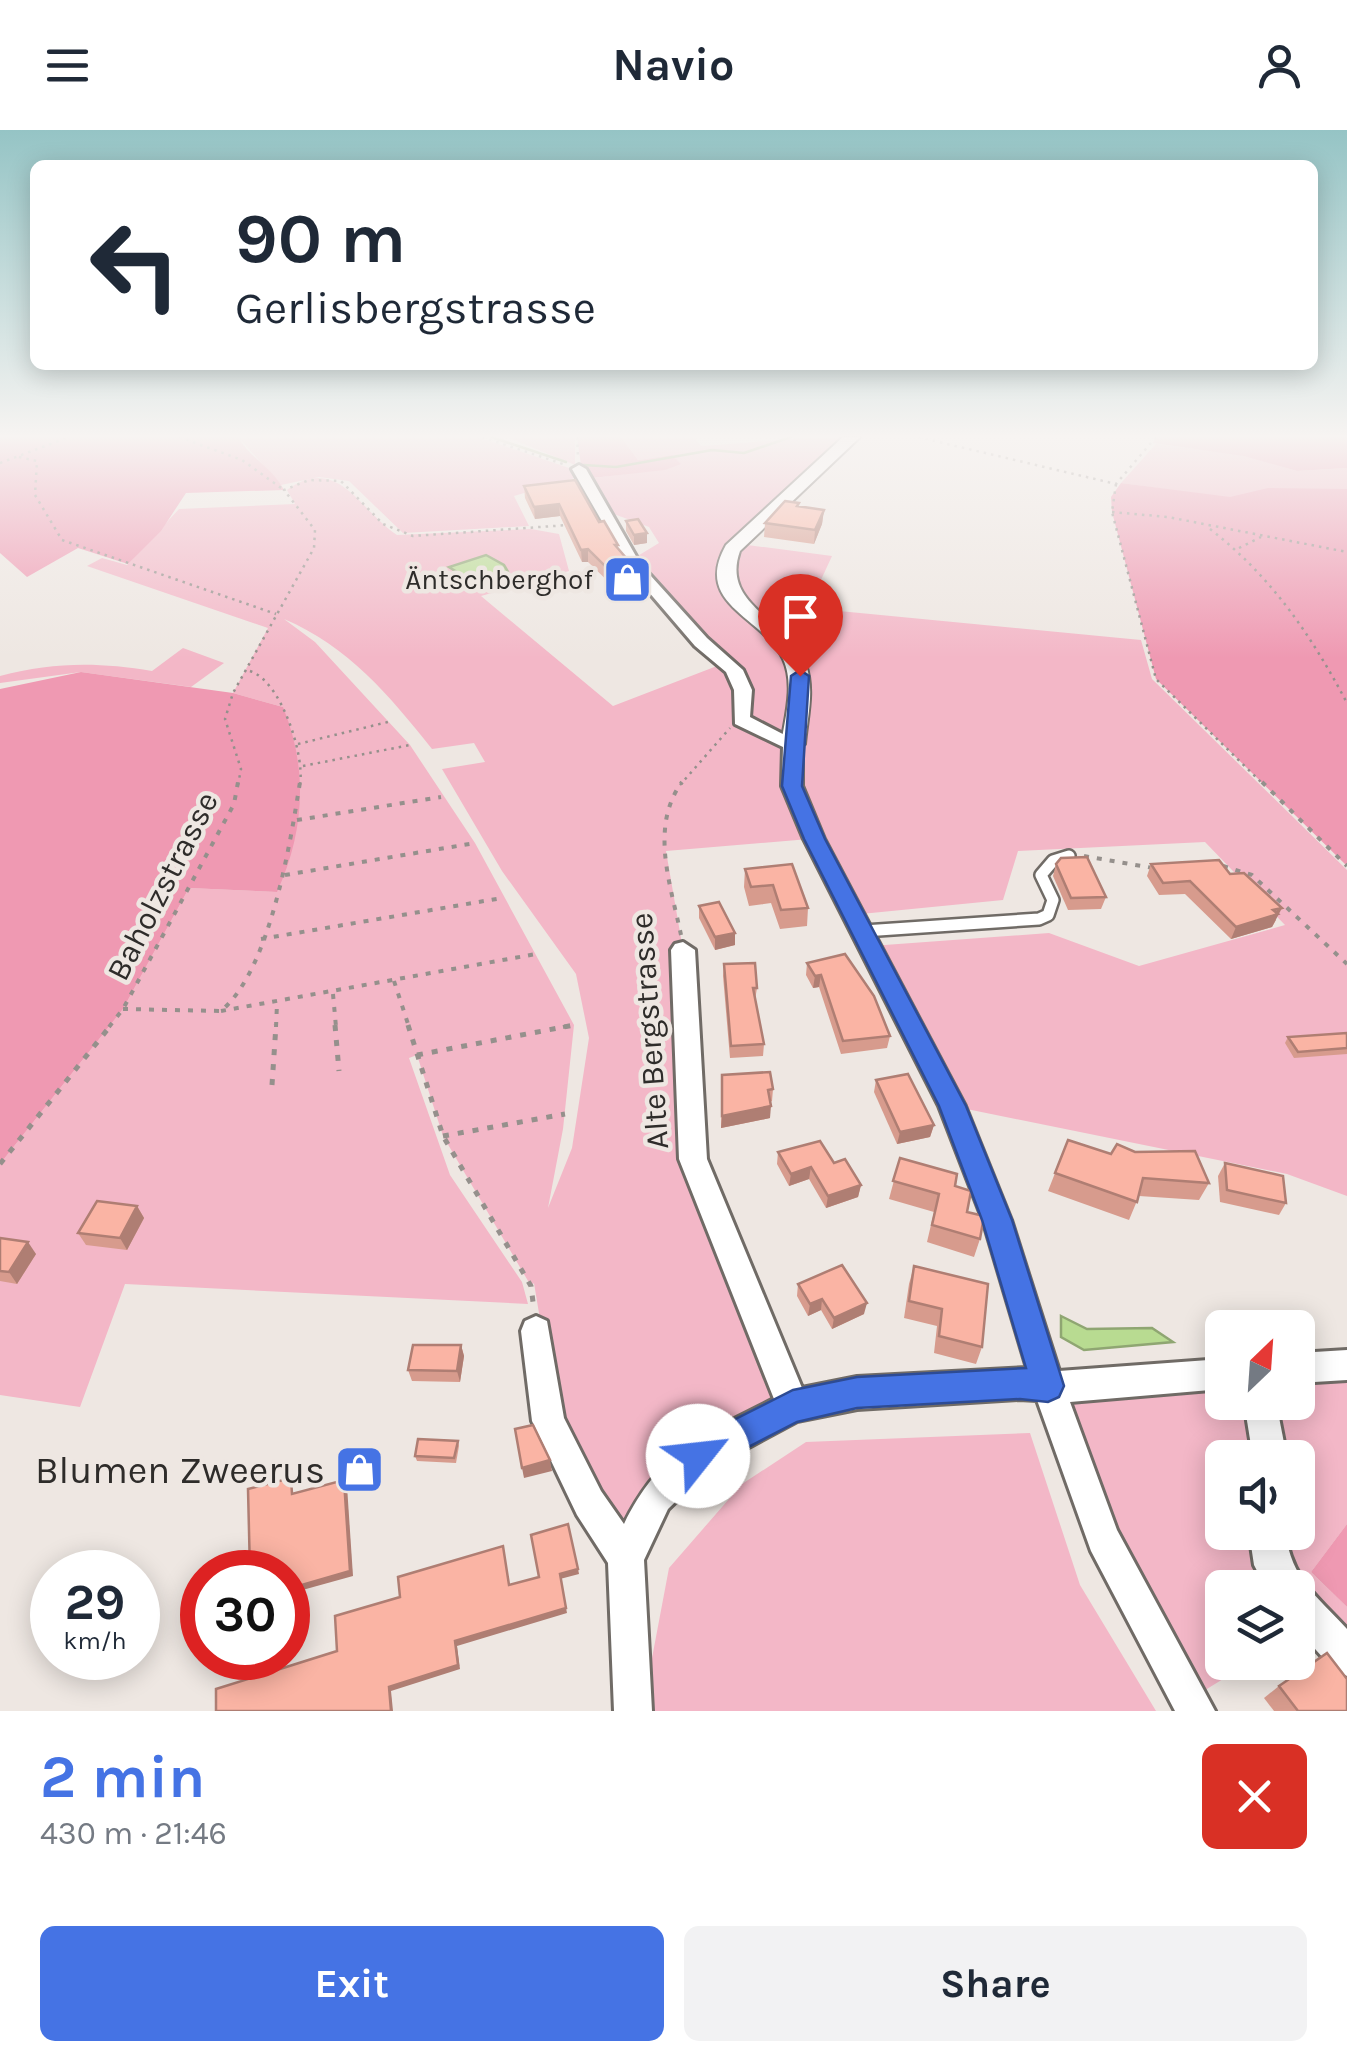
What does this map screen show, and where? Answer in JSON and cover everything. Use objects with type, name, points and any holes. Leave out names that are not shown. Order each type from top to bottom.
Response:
[{"type":"street","points":[[602,511],[636,567],[701,642],[734,670],[743,690],[741,720],[792,744]]},
{"type":"street","points":[[773,511],[732,549],[722,572],[748,616],[792,654],[800,676],[792,744],[792,786],[814,839],[952,1106],[997,1220],[1048,1386],[1103,1540],[1196,1711]]},
{"type":"street","name":"Alte Bergstrasse","points":[[683,950],[693,1159],[793,1406]]},
{"type":"street","points":[[536,1331],[548,1420],[589,1504],[626,1558]]},
{"type":"street","points":[[1315,1367],[1347,1365]]},
{"type":"street","points":[[633,1711],[626,1558],[656,1497],[698,1456],[793,1406],[857,1392],[1020,1383],[1048,1386],[1205,1375]]},
{"type":"street","points":[[1315,1621],[1347,1658]]},
{"type":"lane","points":[[864,931],[1039,919],[1048,915],[1053,900],[1041,875],[1054,861],[1069,856]]},
{"type":"path","points":[[44,511],[62,540],[276,614]]},
{"type":"path","name":"Baholzstrasse","points":[[0,1164],[122,1009],[234,804],[241,769],[224,719],[314,548],[315,530],[300,511]]},
{"type":"path","points":[[374,511],[390,528],[416,536],[608,522]]},
{"type":"path","points":[[1347,552],[1112,512],[1156,679],[1347,866]]},
{"type":"path","points":[[1206,526],[1238,548],[1280,592],[1316,642],[1347,703]]},
{"type":"path","points":[[1238,548],[1248,540],[1266,536]]},
{"type":"path","points":[[221,1011],[240,996],[285,875],[297,820],[302,766],[283,707],[258,674],[248,670]]},
{"type":"path","name":"Alte Bergstrasse","points":[[683,950],[666,850],[668,808],[678,788],[741,720]]},
{"type":"path","points":[[298,744],[392,721]]},
{"type":"path","points":[[302,766],[410,744]]},
{"type":"path","points":[[297,820],[441,797]]},
{"type":"path","points":[[285,875],[475,843]]},
{"type":"path","points":[[1069,856],[1160,868]]},
{"type":"path","points":[[1216,866],[1230,866],[1252,875],[1347,964]]},
{"type":"path","points":[[261,939],[502,898]]},
{"type":"path","points":[[122,1009],[221,1011],[277,1004],[536,954]]},
{"type":"path","points":[[394,981],[443,1136],[531,1286],[536,1331]]},
{"type":"path","points":[[333,994],[338,1071]]},
{"type":"path","points":[[272,1085],[277,1004]]},
{"type":"path","points":[[417,1055],[574,1025]]},
{"type":"path","points":[[443,1136],[565,1114]]},
{"type":"shaded area","points":[[0,511],[174,511],[161,531],[128,564],[78,548],[27,577],[0,553]]},
{"type":"shaded area","points":[[177,511],[369,511],[397,535],[531,529],[559,534],[569,571],[481,596],[613,706],[730,661],[706,641],[641,567],[636,557],[659,543],[649,527],[605,511],[769,511],[717,559],[718,576],[733,603],[778,644],[790,664],[788,739],[809,839],[666,851],[683,950],[693,1159],[793,1406],[730,1424],[669,1460],[616,1534],[556,1416],[534,1283],[531,1286],[443,1136],[417,1055],[409,1058],[450,1175],[522,1282],[528,1304],[125,1284],[80,1407],[0,1395],[0,1164],[123,1009],[189,888],[277,892],[283,707],[233,693],[268,628],[87,566],[102,558],[127,565]],"holes":[[[284,619],[328,643],[366,674],[432,749],[474,743],[485,762],[442,769],[502,871],[576,974],[589,1038],[572,1148],[548,1208],[563,1129],[574,1025],[475,843],[410,745],[315,642]]]},
{"type":"shaded area","points":[[380,511],[521,511],[529,526],[403,533]]},
{"type":"shaded area","points":[[1347,511],[1347,866],[1156,679],[1112,512]]},
{"type":"shaded area","points":[[740,544],[832,556],[808,608],[1141,640],[1152,679],[1347,870],[1347,1196],[1287,1174],[952,1106],[871,946],[1049,933],[1139,966],[1285,925],[1205,842],[1018,851],[1003,900],[861,914],[798,787],[804,676],[751,615],[726,562]]},
{"type":"shaded area","points":[[486,555],[504,565],[511,577],[478,585],[449,567]]},
{"type":"shaded area","points":[[183,648],[224,663],[191,687],[81,672],[0,683],[0,676],[57,666],[152,671]]},
{"type":"shaded area","points":[[81,672],[233,693],[283,707],[297,753],[298,823],[277,892],[189,888],[123,1009],[0,1164],[0,689]]},
{"type":"shaded area","points":[[1061,1316],[1087,1329],[1152,1328],[1173,1342],[1084,1350],[1061,1337]]},
{"type":"shaded area","points":[[1347,1365],[1347,1524],[1312,1570],[1205,1570],[1205,1680],[1221,1680],[1189,1700],[1048,1386],[1205,1375],[1205,1420],[1315,1420],[1315,1367]]},
{"type":"shaded area","points":[[1030,1433],[1080,1585],[1156,1711],[642,1711],[669,1568],[742,1484],[806,1442]]},
{"type":"shaded area","points":[[1347,1524],[1347,1607],[1312,1570]]},
{"type":"shaded area","points":[[1315,1576],[1347,1607],[1347,1657],[1315,1627]]},
{"type":"building","points":[[562,511],[593,511],[599,522],[604,521],[615,545],[639,573],[617,578],[588,549],[581,550]]},
{"type":"building","points":[[776,511],[824,511],[815,530],[765,523]]},
{"type":"building","points":[[638,519],[647,533],[634,535],[626,521]]},
{"type":"building","points":[[1087,857],[1106,897],[1071,898],[1056,864],[1061,858]]},
{"type":"building","points":[[1219,860],[1230,874],[1244,873],[1282,908],[1273,910],[1278,914],[1236,927],[1190,881],[1163,883],[1151,864]]},
{"type":"building","points":[[792,864],[808,908],[781,910],[773,885],[751,887],[745,869]]},
{"type":"building","points":[[719,902],[735,933],[715,937],[699,906]]},
{"type":"building","points":[[845,954],[874,996],[890,1036],[843,1041],[821,975],[815,976],[807,963]]},
{"type":"building","points":[[755,963],[757,988],[753,988],[764,1044],[731,1046],[724,964]]},
{"type":"building","points":[[1347,1033],[1347,1048],[1298,1052],[1288,1037]]},
{"type":"building","points":[[770,1072],[771,1106],[722,1116],[722,1075]]},
{"type":"building","points":[[908,1074],[934,1125],[900,1132],[876,1080]]},
{"type":"building","points":[[1068,1140],[1111,1154],[1117,1144],[1135,1152],[1195,1151],[1209,1183],[1143,1178],[1137,1202],[1055,1173]]},
{"type":"building","points":[[820,1141],[834,1163],[845,1159],[861,1185],[828,1196],[811,1167],[791,1174],[778,1152]]},
{"type":"building","points":[[900,1158],[957,1174],[955,1186],[971,1191],[967,1212],[984,1216],[980,1239],[932,1225],[939,1194],[893,1181]]},
{"type":"building","points":[[1225,1163],[1283,1176],[1286,1203],[1227,1190]]},
{"type":"building","points":[[97,1201],[137,1206],[120,1238],[78,1233]]},
{"type":"building","points":[[0,1238],[28,1242],[9,1272],[0,1271]]},
{"type":"building","points":[[842,1265],[867,1303],[834,1318],[822,1299],[810,1304],[798,1284]]},
{"type":"building","points":[[914,1266],[988,1284],[982,1347],[939,1336],[942,1309],[909,1301]]},
{"type":"building","points":[[413,1345],[461,1345],[457,1371],[408,1370]]},
{"type":"building","points":[[533,1425],[550,1460],[522,1468],[515,1429]]},
{"type":"building","points":[[418,1439],[458,1441],[454,1458],[415,1456]]},
{"type":"building","points":[[291,1478],[292,1494],[344,1480],[350,1571],[310,1583],[310,1550],[249,1550],[248,1489]]},
{"type":"building","points":[[568,1524],[578,1569],[560,1574],[566,1608],[455,1641],[458,1665],[389,1687],[391,1711],[216,1711],[216,1689],[245,1680],[310,1680],[310,1659],[337,1651],[335,1616],[400,1597],[398,1577],[503,1546],[509,1585],[539,1577],[531,1535]]},
{"type":"building","points":[[1327,1653],[1347,1679],[1347,1711],[1298,1711],[1279,1686],[1288,1680],[1315,1680],[1315,1661]]},
{"type":"place","name":"Äntschberghof","points":[[628,579]]},
{"type":"place","name":"Blumen Zweerus","points":[[360,1470]]},
{"type":"route","points":[[698,1456],[793,1406],[857,1392],[1020,1383],[1048,1386],[997,1220],[952,1106],[814,839],[792,786],[792,744],[800,676]]}]
